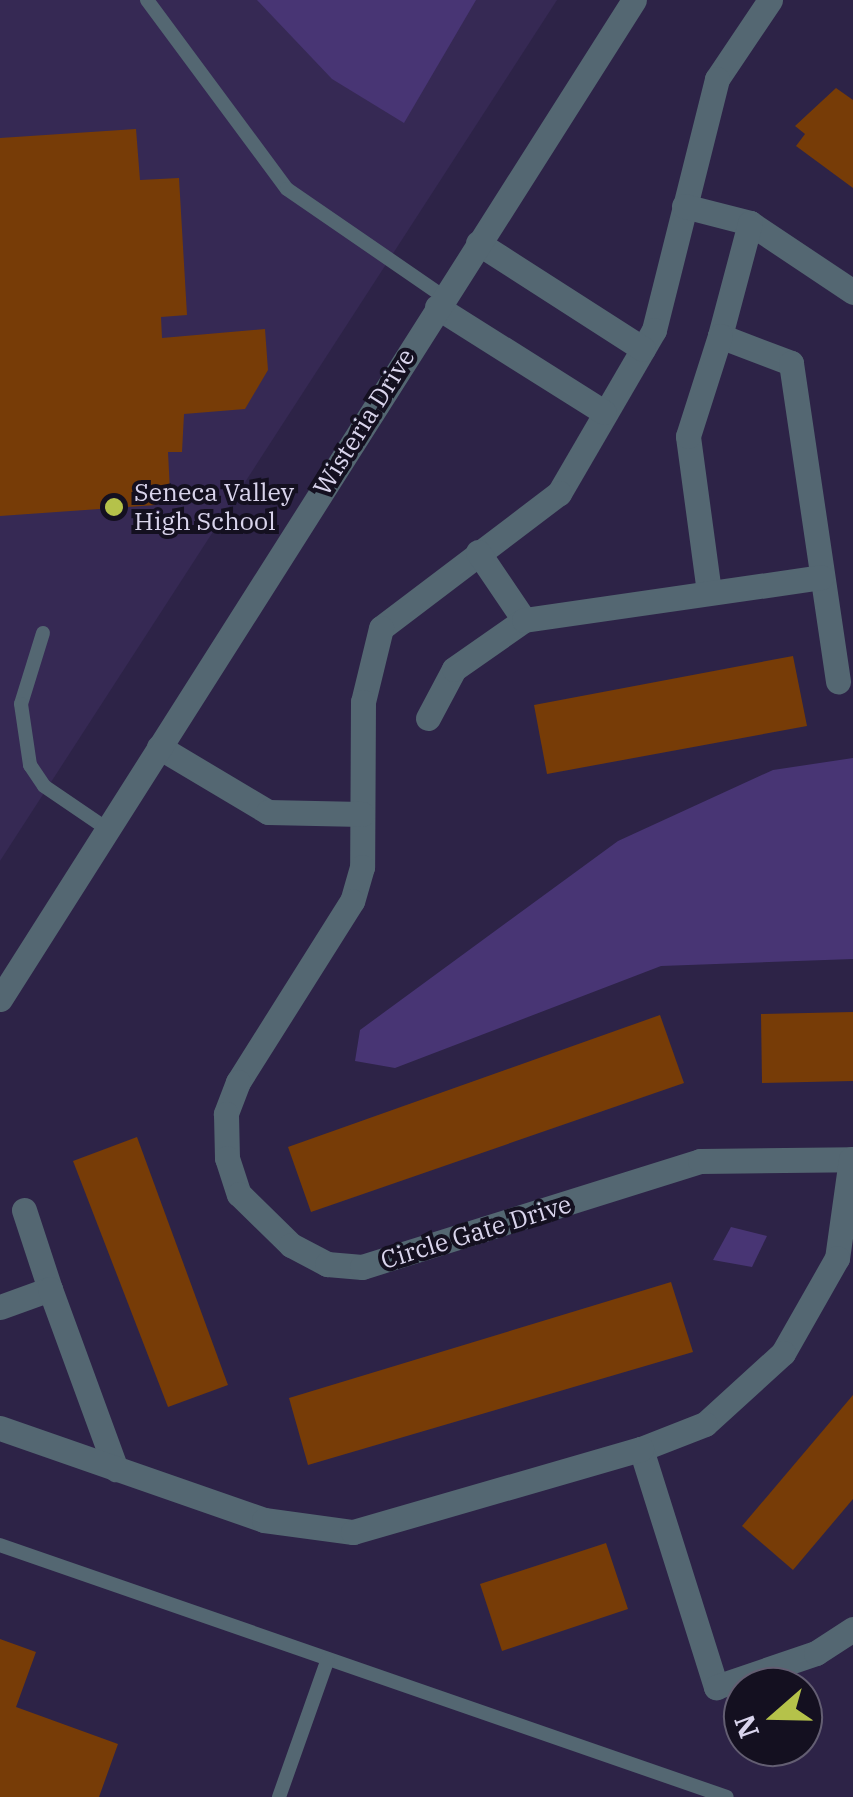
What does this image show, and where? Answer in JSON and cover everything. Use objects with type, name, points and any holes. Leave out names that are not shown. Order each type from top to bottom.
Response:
[{"type":"street","name":"Wisteria Drive","points":[[0,999],[634,0]]},
{"type":"street","name":"Circle Gate Drive","points":[[0,1428],[264,1520],[353,1532],[641,1449],[705,1424],[783,1353],[837,1258],[852,1159],[700,1161],[362,1267],[327,1264],[291,1245],[239,1194],[226,1114],[352,900],[362,814],[363,702],[381,628],[559,493],[643,349],[670,286],[684,206],[717,79],[770,0]]},
{"type":"street","points":[[684,206],[750,223],[853,292]]},
{"type":"street","points":[[709,592],[688,436],[750,223]]},
{"type":"street","points":[[478,243],[643,349]]},
{"type":"street","points":[[440,302],[604,412]]},
{"type":"street","points":[[720,336],[791,363],[838,682]]},
{"type":"street","points":[[478,552],[524,620]]},
{"type":"street","points":[[428,718],[454,669],[524,620],[821,577]]},
{"type":"street","points":[[159,748],[268,812],[362,814]]},
{"type":"street","points":[[24,1210],[116,1469]]},
{"type":"street","points":[[0,1307],[50,1289]]},
{"type":"street","points":[[641,1449],[716,1687],[816,1653],[853,1629]]},
{"type":"lane","points":[[147,0],[287,189],[440,302]]},
{"type":"lane","points":[[43,633],[21,704],[30,764],[44,786],[107,829]]},
{"type":"lane","points":[[0,1546],[727,1797]]},
{"type":"lane","points":[[280,1797],[328,1659]]},
{"type":"shaded area","name":"Seneca Valley High School","points":[[0,0],[557,0],[0,861]]},
{"type":"shaded area","points":[[257,0],[476,0],[404,123],[332,79]]},
{"type":"shaded area","points":[[853,758],[853,959],[661,966],[395,1068],[355,1061],[360,1030],[618,841],[773,770]]},
{"type":"shaded area","points":[[731,1227],[767,1236],[752,1267],[713,1260]]},
{"type":"building","points":[[836,88],[853,100],[853,188],[796,146],[805,134],[795,126]]},
{"type":"building","points":[[136,129],[140,180],[179,178],[187,315],[161,317],[162,338],[265,329],[268,370],[245,409],[184,414],[182,452],[168,452],[170,491],[155,492],[156,505],[0,516],[0,138]]},
{"type":"building","points":[[793,656],[807,726],[547,774],[534,705]]},
{"type":"building","points":[[853,1012],[853,1081],[762,1083],[761,1014]]},
{"type":"building","points":[[660,1015],[684,1083],[311,1212],[288,1147]]},
{"type":"building","points":[[137,1137],[228,1385],[168,1407],[73,1161]]},
{"type":"building","points":[[671,1282],[693,1352],[308,1465],[289,1398]]},
{"type":"building","points":[[853,1395],[853,1499],[793,1570],[742,1526]]},
{"type":"building","points":[[606,1543],[628,1609],[502,1651],[480,1584]]},
{"type":"building","points":[[0,1639],[36,1652],[16,1707],[118,1744],[99,1797],[0,1797]]},
{"type":"place","name":"Seneca Valley High School","points":[[114,507]]}]
